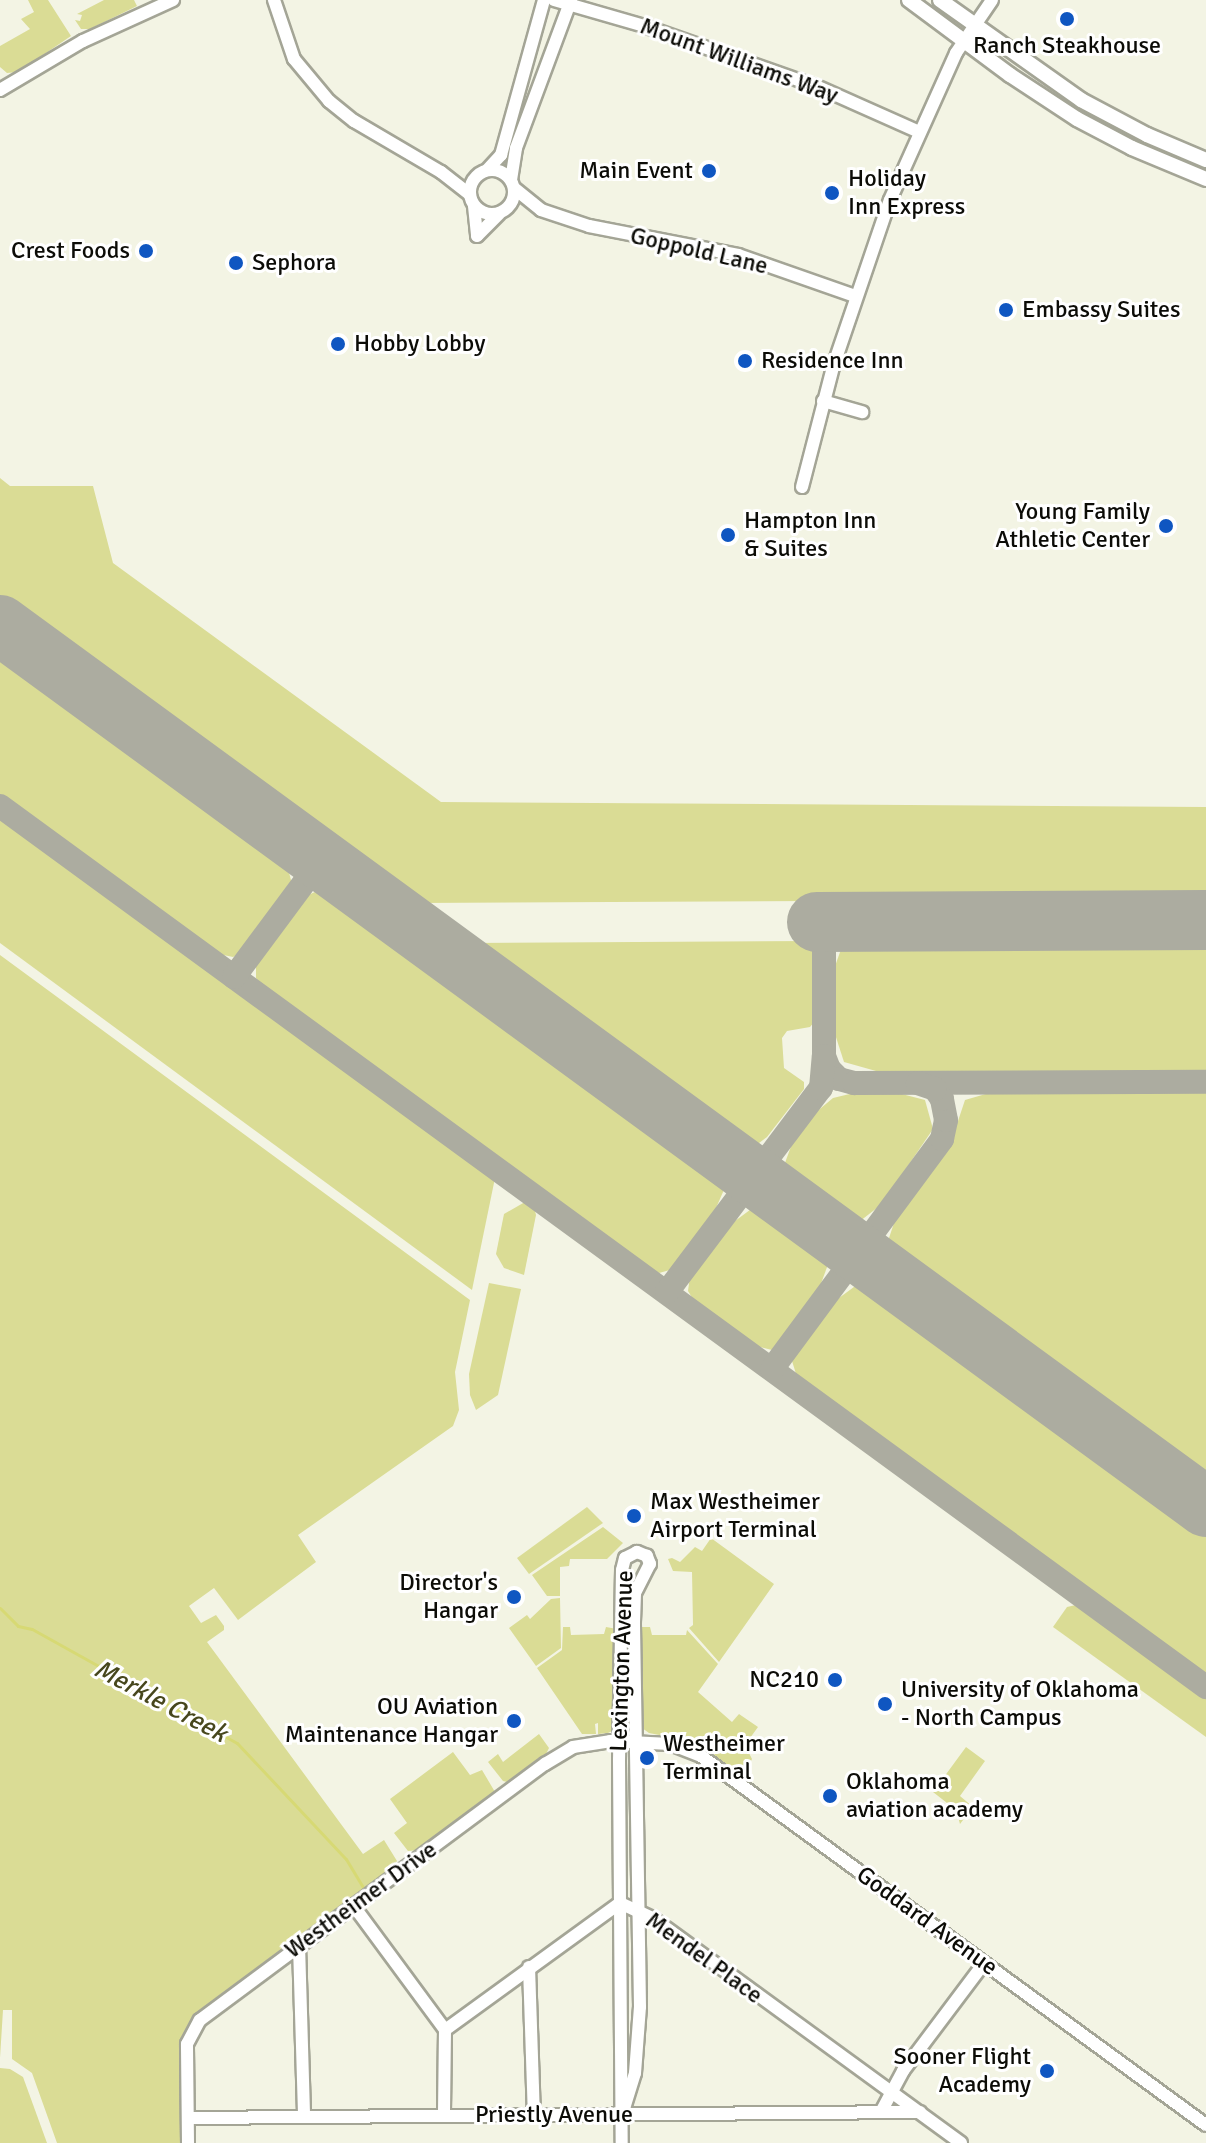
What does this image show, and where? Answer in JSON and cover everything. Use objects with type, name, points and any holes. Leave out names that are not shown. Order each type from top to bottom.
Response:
[{"type":"main road","points":[[909,0],[1077,119],[1173,167],[1206,179]]},
{"type":"main road","points":[[940,0],[1081,100],[1147,135],[1206,160]]},
{"type":"main road","points":[[1173,167],[1206,171]]},
{"type":"street","points":[[274,0],[294,59],[329,101],[354,121],[441,172],[485,214],[503,212]]},
{"type":"street","points":[[544,0],[501,155],[471,185],[477,236],[514,199],[516,148],[570,2]]},
{"type":"street","name":"Mount Williams Way","points":[[554,0],[570,2],[818,87],[919,132]]},
{"type":"street","points":[[802,487],[823,401],[855,296],[919,132],[964,41],[992,0]]},
{"type":"street","points":[[0,90],[147,5],[167,1]]},
{"type":"street","points":[[441,172],[501,171],[513,184]]},
{"type":"street","name":"Goppold Lane","points":[[513,184],[541,210]]},
{"type":"street","name":"Goppold Lane","points":[[503,212],[541,210],[589,226],[738,255],[855,296]]},
{"type":"street","points":[[823,401],[862,412]]},
{"type":"street","name":"Lexington Avenue","points":[[622,2115],[638,2055],[641,1912],[635,1597],[650,1564],[647,1556],[637,1552],[625,1558],[622,1570],[620,1741],[622,2143]]},
{"type":"street","name":"Westheimer Drive","points":[[188,2143],[187,2044],[194,2027],[208,2012],[562,1753],[586,1743],[638,1741]]},
{"type":"street","name":"Goddard Avenue","points":[[638,1741],[670,1744],[701,1756],[1206,2125]]},
{"type":"street","name":"Mendel Place","points":[[445,2030],[620,1903],[641,1912],[961,2143]]},
{"type":"street","points":[[353,1905],[445,2030],[444,2115]]},
{"type":"street","points":[[299,1945],[304,2116]]},
{"type":"street","points":[[881,2112],[903,2071],[984,1963]]},
{"type":"street","points":[[529,1967],[534,2115]]},
{"type":"street","name":"Priestly Avenue","points":[[188,2118],[920,2112]]},
{"type":"green space","points":[[28,0],[48,0],[71,36],[18,72],[7,73],[0,67],[0,46],[30,29],[21,19],[34,12]]},
{"type":"green space","points":[[104,0],[134,0],[137,6],[90,29],[81,29],[75,20],[80,21],[82,15],[77,14]]},
{"type":"green space","points":[[0,478],[10,486],[93,486],[113,563],[441,802],[1206,807],[1206,899],[415,903],[0,601]]},
{"type":"green space","points":[[0,650],[286,861],[292,884],[243,952],[233,957],[214,953],[0,796]]},
{"type":"green space","points":[[0,817],[495,1178],[472,1290],[0,943]]},
{"type":"green space","points":[[317,891],[332,892],[727,1183],[712,1217],[677,1268],[659,1273],[639,1263],[264,989],[256,978],[256,960],[300,899]]},
{"type":"green space","points":[[1206,939],[1206,1071],[876,1071],[844,1062],[834,1031],[834,969],[844,941]]},
{"type":"green space","points":[[815,941],[815,1021],[810,1027],[787,1031],[782,1038],[784,1068],[804,1082],[804,1089],[767,1137],[751,1149],[469,943]]},
{"type":"green space","points":[[0,955],[470,1300],[455,1372],[459,1410],[453,1426],[298,1535],[316,1562],[238,1620],[214,1588],[189,1606],[201,1623],[216,1615],[224,1626],[224,1630],[207,1642],[363,1854],[384,1840],[397,1861],[390,1871],[189,2023],[182,2043],[183,2143],[57,2143],[32,2073],[12,2059],[12,2010],[3,2010],[0,2058]]},
{"type":"green space","points":[[1206,1087],[1206,1482],[886,1247],[895,1220],[953,1136],[965,1100],[996,1091]]},
{"type":"green space","points":[[858,1092],[894,1092],[925,1100],[933,1129],[882,1204],[855,1225],[782,1171],[793,1141],[815,1113],[833,1098]]},
{"type":"green space","points":[[525,1202],[534,1207],[536,1215],[524,1275],[504,1268],[496,1254],[504,1214]]},
{"type":"green space","points":[[758,1204],[830,1259],[819,1289],[782,1345],[772,1350],[752,1345],[696,1304],[688,1291],[690,1276],[735,1221]]},
{"type":"green space","points":[[862,1281],[1206,1533],[1206,1677],[797,1377],[792,1361],[797,1348],[839,1298]]},
{"type":"green space","points":[[489,1283],[521,1289],[498,1395],[476,1410],[470,1395],[469,1374]]},
{"type":"green space","points":[[587,1507],[603,1523],[529,1574],[517,1558]]},
{"type":"green space","points":[[603,1527],[623,1543],[607,1559],[570,1559],[569,1566],[560,1567],[560,1596],[547,1596],[532,1575]]},
{"type":"green space","points":[[711,1538],[774,1584],[719,1662],[689,1628],[693,1625],[692,1572],[673,1571],[668,1559],[680,1562],[695,1547],[702,1551]]},
{"type":"green space","points":[[560,1598],[561,1648],[536,1666],[509,1628],[527,1615],[530,1619],[551,1599]]},
{"type":"green space","points":[[1076,1605],[1206,1698],[1206,1737],[1053,1627],[1067,1607]]},
{"type":"green space","points":[[563,1627],[570,1627],[571,1635],[604,1634],[606,1627],[617,1629],[614,1730],[608,1733],[598,1734],[598,1723],[595,1724],[596,1734],[582,1734],[537,1668],[562,1650]]},
{"type":"green space","points":[[640,1627],[650,1627],[652,1635],[686,1635],[687,1630],[718,1664],[698,1692],[732,1722],[739,1714],[758,1727],[745,1745],[752,1759],[743,1776],[690,1741],[649,1733],[642,1728]]},
{"type":"green space","points":[[539,1734],[549,1748],[544,1758],[511,1783],[503,1781],[488,1762],[498,1754],[503,1762]]},
{"type":"green space","points":[[966,1747],[985,1761],[960,1796],[973,1807],[960,1824],[956,1810],[933,1792]]},
{"type":"green space","points":[[453,1752],[470,1775],[482,1770],[495,1792],[419,1850],[408,1851],[394,1833],[407,1823],[390,1799]]},
{"type":"green space","points":[[0,2068],[10,2069],[23,2077],[47,2143],[0,2143]]},
{"type":"waterway","name":"Merkle Creek","points":[[0,1608],[18,1626],[32,1629],[237,1743],[346,1859],[364,1889]]},
{"type":"taxiway","points":[[0,806],[1206,1687]]},
{"type":"taxiway","points":[[234,977],[321,860]]},
{"type":"taxiway","points":[[830,922],[824,927],[824,1056],[829,1069],[839,1079],[854,1083],[1206,1082]]},
{"type":"taxiway","points":[[667,1292],[821,1088],[824,1056]]},
{"type":"taxiway","points":[[772,1369],[942,1139],[946,1120],[942,1099],[935,1089],[918,1083]]},
{"type":"runway","points":[[0,625],[1206,1507]]},
{"type":"runway","points":[[817,922],[1206,920]]},
{"type":"place","name":"Ranch Steakhouse","points":[[1067,19]]},
{"type":"place","name":"Main Event","points":[[709,171]]},
{"type":"place","name":"Holiday Inn Express","points":[[832,193]]},
{"type":"place","name":"Crest Foods","points":[[146,251]]},
{"type":"place","name":"Sephora","points":[[236,263]]},
{"type":"place","name":"Embassy Suites","points":[[1006,310]]},
{"type":"place","name":"Hobby Lobby","points":[[338,344]]},
{"type":"place","name":"Residence Inn","points":[[745,361]]},
{"type":"place","name":"Young Family Athletic Center","points":[[1166,526]]},
{"type":"place","name":"Hampton Inn & Suites","points":[[728,535]]},
{"type":"place","name":"Max Westheimer Airport Terminal","points":[[634,1516]]},
{"type":"place","name":"Director's Hangar","points":[[514,1597]]},
{"type":"place","name":"NC210","points":[[835,1680]]},
{"type":"place","name":"University of Oklahoma - North Campus","points":[[885,1704]]},
{"type":"place","name":"OU Aviation Maintenance Hangar","points":[[514,1721]]},
{"type":"place","name":"Westheimer Terminal","points":[[647,1758]]},
{"type":"place","name":"Oklahoma aviation academy","points":[[830,1796]]},
{"type":"place","name":"Sooner Flight Academy","points":[[1047,2071]]}]
